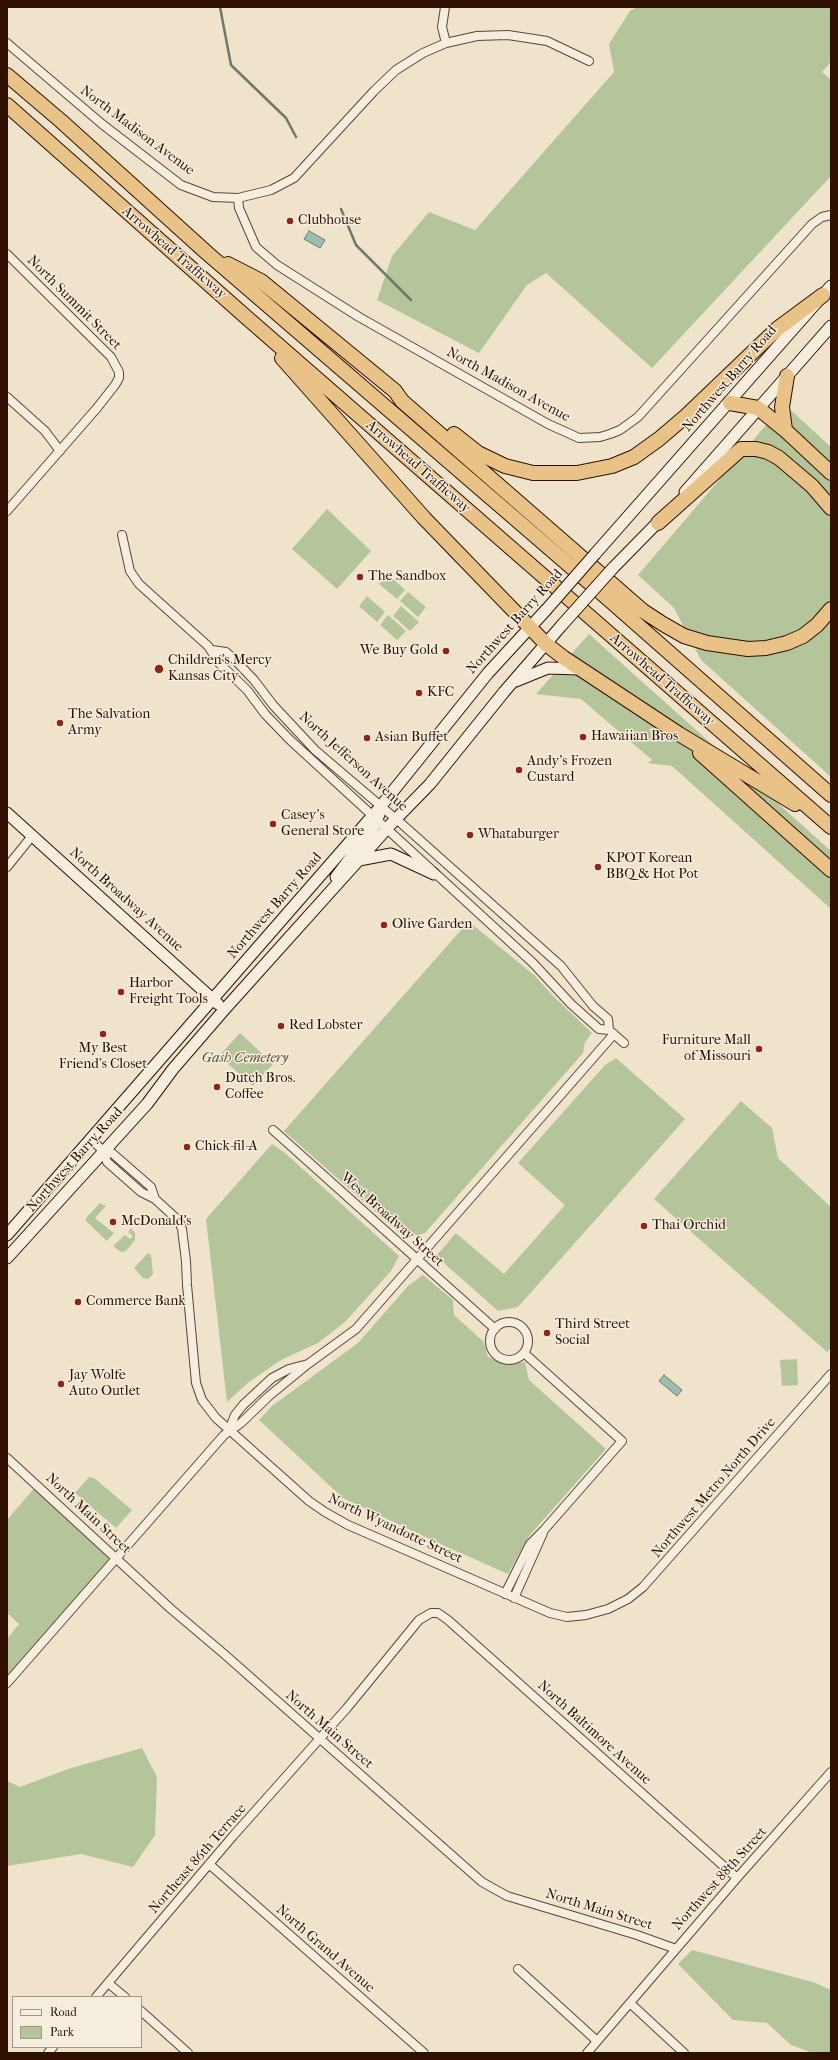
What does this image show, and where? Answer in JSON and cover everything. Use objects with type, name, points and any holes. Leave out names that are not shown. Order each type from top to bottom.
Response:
[{"type":"highway","name":"Arrowhead Trafficway","points":[[7,75],[61,121],[207,253],[606,597],[831,795]]},
{"type":"highway","name":"Arrowhead Trafficway","points":[[7,105],[246,317],[831,827]]},
{"type":"highway","points":[[207,253],[261,281],[395,391],[402,401],[643,611],[684,636],[728,647],[748,649],[766,648],[787,643],[803,636],[817,625],[831,609]]},
{"type":"highway","points":[[395,391],[407,396],[478,453],[505,466],[533,473],[553,474],[596,470],[612,466],[634,457],[659,440],[777,329],[827,290]]},
{"type":"highway","points":[[246,317],[424,518],[546,644],[579,668],[678,734],[726,761],[831,827]]},
{"type":"highway","points":[[785,430],[782,407],[787,376]]},
{"type":"highway","points":[[730,403],[758,408],[785,430],[831,473]]},
{"type":"highway","points":[[658,523],[741,449],[756,449],[768,452],[779,458],[812,486],[831,508]]},
{"type":"highway","points":[[678,734],[831,870]]},
{"type":"main road","name":"Northwest Barry Road","points":[[381,806],[493,668],[730,403],[827,290]]},
{"type":"main road","name":"Northwest Barry Road","points":[[7,1258],[104,1152],[224,1010],[396,819],[430,784],[512,682],[562,625],[613,568],[658,523],[831,326]]},
{"type":"main road","points":[[512,682],[536,671],[548,668],[579,668]]},
{"type":"main road","points":[[329,894],[336,877],[376,818],[381,806]]},
{"type":"main road","name":"North Broadway Avenue","points":[[7,813],[224,1010]]},
{"type":"main road","name":"Northwest Barry Road","points":[[7,1235],[213,1000],[376,818]]},
{"type":"main road","points":[[359,860],[391,854],[434,874]]},
{"type":"street","points":[[445,7],[442,27],[446,43]]},
{"type":"street","name":"North Madison Avenue","points":[[7,43],[102,124],[181,185],[213,197],[238,198],[271,190],[294,178],[396,70],[423,53],[446,43],[477,36],[508,35],[547,42],[590,60]]},
{"type":"street","name":"North Madison Avenue","points":[[238,198],[239,208],[256,247],[277,265],[359,317],[548,424],[579,438],[600,437],[620,430],[638,417],[812,224],[822,217],[831,215]]},
{"type":"street","name":"North Summit Street","points":[[7,254],[111,357],[120,372],[119,378],[115,385],[60,451]]},
{"type":"street","points":[[7,397],[45,431],[60,451],[7,511]]},
{"type":"street","name":"North Jefferson Avenue","points":[[122,535],[130,571],[139,584],[212,650],[219,663],[247,690],[265,714],[284,734],[308,758],[388,829],[434,874],[533,963],[577,1009],[599,1029],[611,1032],[608,1019],[593,1006],[561,966],[481,893],[298,733],[234,659],[226,652],[212,650]]},
{"type":"street","points":[[7,867],[32,836]]},
{"type":"street","points":[[7,1683],[229,1430],[241,1423],[269,1396],[308,1364],[356,1329],[418,1260],[611,1032],[624,1043]]},
{"type":"street","name":"West Broadway Street","points":[[273,1130],[495,1329]]},
{"type":"street","name":"North Wyandotte Street","points":[[91,1139],[104,1152],[107,1162],[141,1192],[155,1199],[179,1221],[182,1229],[186,1261],[196,1383],[202,1400],[216,1418],[229,1430],[309,1501],[325,1512],[348,1524],[550,1613],[567,1617],[586,1615],[608,1609]]},
{"type":"street","points":[[510,1322],[522,1327],[528,1338],[528,1346],[524,1353],[511,1360],[497,1356],[490,1343],[495,1329],[502,1324],[510,1322]]},
{"type":"street","points":[[505,1594],[530,1544],[622,1441],[524,1353]]},
{"type":"street","points":[[229,1430],[235,1415],[242,1405],[272,1378],[289,1369],[308,1364]]},
{"type":"street","name":"Northwest Metro North Drive","points":[[608,1609],[628,1599],[658,1572],[831,1374]]},
{"type":"street","name":"North Main Street","points":[[7,1458],[171,1609],[224,1653],[482,1882],[492,1889],[507,1896],[637,1935],[676,1949]]},
{"type":"street","points":[[514,1598],[544,1530]]},
{"type":"street","name":"North Baltimore Avenue","points":[[431,1614],[438,1613],[448,1620],[737,1878]]},
{"type":"street","name":"Northeast 86th Terrace","points":[[97,1996],[378,1670],[419,1620],[431,1614]]},
{"type":"street","name":"Northwest 88th Street","points":[[587,2053],[737,1878],[831,1772]]},
{"type":"street","name":"North Grand Avenue","points":[[210,1864],[424,2053]]},
{"type":"street","points":[[518,1969],[597,2041]]},
{"type":"street","points":[[108,1983],[124,1996]]},
{"type":"street","points":[[630,2004],[684,2053]]},
{"type":"street","points":[[142,2012],[188,2053]]},
{"type":"green space","points":[[637,7],[831,7],[831,62],[822,72],[831,80],[831,176],[652,368],[546,273],[527,285],[479,353],[377,300],[392,256],[429,212],[475,230],[614,72],[609,44],[630,11]]},
{"type":"green space","points":[[784,404],[831,447],[831,777],[701,660],[674,608],[638,575]]},
{"type":"green space","points":[[327,509],[371,551],[337,589],[292,549]]},
{"type":"green space","points":[[388,574],[405,590],[397,599],[379,584]]},
{"type":"green space","points":[[408,592],[426,607],[418,617],[400,601]]},
{"type":"green space","points":[[367,596],[385,612],[377,622],[359,606]]},
{"type":"green space","points":[[401,606],[419,622],[410,631],[393,616]]},
{"type":"green space","points":[[388,615],[406,631],[397,640],[380,625]]},
{"type":"green space","points":[[589,634],[831,851],[831,909],[672,766],[647,763],[652,760],[581,699],[536,694]]},
{"type":"green space","points":[[473,925],[535,976],[554,997],[592,1033],[585,1042],[583,1053],[425,1233],[406,1239],[284,1131],[462,929]]},
{"type":"green space","name":"Gash Cemetery","points":[[240,1033],[273,1064],[253,1086],[219,1056]]},
{"type":"green space","points":[[616,1058],[685,1119],[518,1307],[498,1311],[436,1256],[456,1233],[504,1274],[565,1205],[518,1163],[605,1065]]},
{"type":"green space","points":[[741,1101],[772,1128],[778,1158],[831,1207],[831,1348],[827,1352],[654,1199]]},
{"type":"green space","points":[[272,1144],[285,1153],[399,1256],[391,1271],[345,1322],[318,1343],[281,1360],[249,1382],[227,1402],[206,1219]]},
{"type":"green space","points":[[100,1203],[106,1206],[95,1218],[114,1233],[107,1241],[86,1221],[86,1218]]},
{"type":"green space","points":[[131,1228],[135,1233],[135,1240],[126,1251],[121,1252],[113,1246],[125,1235],[130,1239],[133,1236],[128,1232]]},
{"type":"green space","points":[[148,1253],[151,1255],[153,1274],[148,1279],[143,1278],[134,1268]]},
{"type":"green space","points":[[423,1275],[453,1300],[454,1315],[484,1342],[488,1357],[506,1365],[525,1362],[529,1380],[606,1449],[529,1536],[508,1574],[343,1498],[259,1420],[272,1406],[358,1343],[408,1286]]},
{"type":"green space","points":[[797,1359],[798,1385],[782,1386],[780,1360]]},
{"type":"green space","points":[[89,1477],[94,1478],[132,1510],[116,1528],[75,1493]]},
{"type":"green space","points":[[37,1485],[116,1557],[7,1683],[7,1639],[19,1624],[7,1613],[7,1520]]},
{"type":"green space","points":[[142,1748],[157,1777],[155,1835],[133,1867],[81,1854],[7,1866],[7,1781],[20,1787],[68,1769]]},
{"type":"green space","points":[[692,1950],[813,1982],[831,1990],[831,2053],[813,2053],[791,2045],[767,2023],[733,2020],[678,1964]]},
{"type":"water","points":[[309,231],[325,240],[320,248],[304,239]]},
{"type":"water","points":[[664,1375],[682,1390],[677,1396],[659,1381]]},
{"type":"waterway","points":[[220,7],[231,65],[286,118],[296,137]]},
{"type":"waterway","points":[[341,209],[356,245],[411,300]]},
{"type":"place","name":"Clubhouse","points":[[290,221]]},
{"type":"place","name":"The Sandbox","points":[[360,577]]},
{"type":"place","name":"We Buy Gold","points":[[446,651]]},
{"type":"place","name":"Children's Mercy Kansas City","points":[[159,669]]},
{"type":"place","name":"KFC","points":[[419,693]]},
{"type":"place","name":"The Salvation Army","points":[[60,723]]},
{"type":"place","name":"Hawaiian Bros","points":[[583,737]]},
{"type":"place","name":"Asian Buffet","points":[[367,738]]},
{"type":"place","name":"Andy's Frozen Custard","points":[[519,770]]},
{"type":"place","name":"Casey's General Store","points":[[273,824]]},
{"type":"place","name":"Whataburger","points":[[470,835]]},
{"type":"place","name":"KPOT Korean BBQ & Hot Pot","points":[[598,867]]},
{"type":"place","name":"Olive Garden","points":[[384,925]]},
{"type":"place","name":"Harbor Freight Tools","points":[[121,992]]},
{"type":"place","name":"Red Lobster","points":[[281,1026]]},
{"type":"place","name":"My Best Friend's Closet","points":[[103,1034]]},
{"type":"place","name":"Furniture Mall of Missouri","points":[[759,1049]]},
{"type":"place","name":"Dutch Bros. Coffee","points":[[217,1087]]},
{"type":"place","name":"Chick-fil-A","points":[[187,1147]]},
{"type":"place","name":"McDonald's","points":[[113,1222]]},
{"type":"place","name":"Thai Orchid","points":[[644,1226]]},
{"type":"place","name":"Commerce Bank","points":[[78,1302]]},
{"type":"place","name":"Third Street Social","points":[[547,1333]]},
{"type":"place","name":"Jay Wolfe Auto Outlet","points":[[61,1384]]}]
